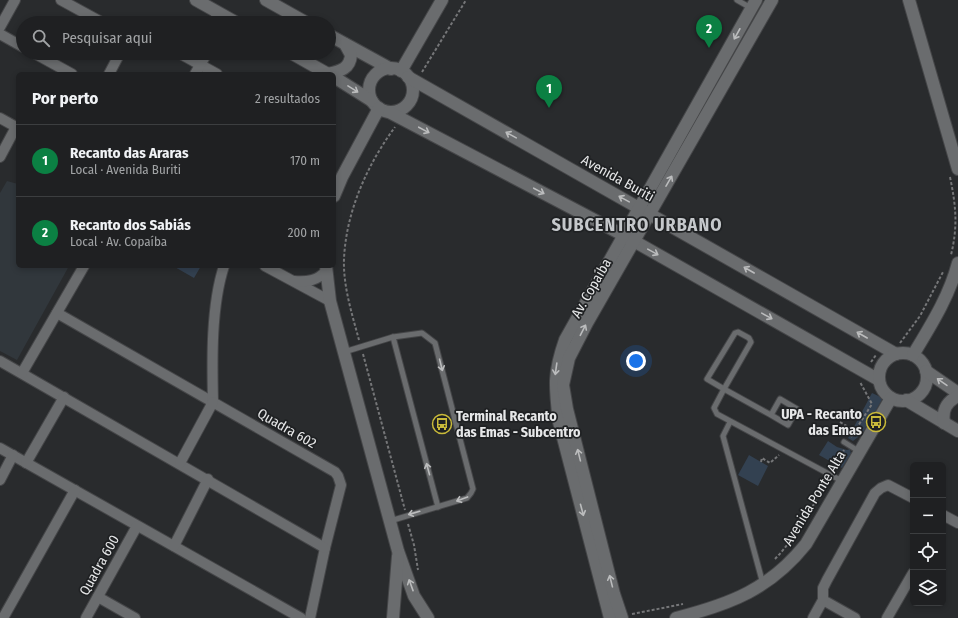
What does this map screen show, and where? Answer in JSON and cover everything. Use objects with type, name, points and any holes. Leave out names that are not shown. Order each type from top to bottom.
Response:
[{"type":"street","points":[[0,27],[15,0]]},
{"type":"street","points":[[61,0],[90,16]]},
{"type":"street","points":[[196,0],[215,16]]},
{"type":"street","points":[[266,0],[295,16]]},
{"type":"street","points":[[405,75],[442,0]]},
{"type":"street","name":"Av. Copaíba","points":[[645,210],[772,0]]},
{"type":"street","points":[[909,0],[958,169]]},
{"type":"street","name":"Av. Copaíba","points":[[622,618],[614,594],[567,409],[563,385],[573,351],[629,239],[754,4]]},
{"type":"street","points":[[0,34],[16,43]]},
{"type":"street","name":"Avenida Buriti","points":[[336,39],[405,75],[645,210],[896,354],[906,353],[914,355]]},
{"type":"street","points":[[336,72],[340,71],[349,64],[351,55],[345,44]]},
{"type":"street","points":[[47,60],[68,72]]},
{"type":"street","points":[[110,72],[116,60]]},
{"type":"street","points":[[192,60],[214,72]]},
{"type":"street","points":[[196,72],[203,60]]},
{"type":"street","points":[[303,60],[324,72]]},
{"type":"street","points":[[385,70],[405,75],[413,90],[409,104],[397,112],[380,107],[370,88],[374,77],[385,70]]},
{"type":"street","points":[[336,78],[380,107],[629,239],[879,380]]},
{"type":"street","points":[[336,191],[342,177],[380,107]]},
{"type":"street","points":[[0,118],[16,127]]},
{"type":"street","points":[[0,157],[16,130]]},
{"type":"street","name":"Av. Copaíba","points":[[610,618],[559,422],[555,373],[565,340],[629,239]]},
{"type":"street","points":[[944,423],[943,411],[946,405],[958,395],[926,370],[920,360],[914,355],[945,299],[953,282],[958,263]]},
{"type":"street","points":[[22,373],[83,268]]},
{"type":"street","points":[[180,464],[214,402],[212,348],[220,278],[223,268]]},
{"type":"street","points":[[269,268],[330,300]]},
{"type":"street","points":[[294,281],[314,280],[326,268]]},
{"type":"street","points":[[326,268],[330,300],[398,551],[414,596],[428,618]]},
{"type":"street","name":"Quadra 602","points":[[57,313],[335,472],[341,485],[325,548],[310,618]]},
{"type":"street","points":[[896,354],[885,361],[881,368],[879,380],[883,391],[891,398],[906,400],[958,431]]},
{"type":"street","points":[[0,361],[208,479],[325,548]]},
{"type":"street","points":[[906,400],[918,395],[924,389],[926,370]]},
{"type":"street","points":[[26,462],[64,397]]},
{"type":"street","name":"Avenida Ponte Alta","points":[[676,618],[730,603],[763,585],[792,562],[806,544],[891,398]]},
{"type":"street","points":[[0,448],[301,618]]},
{"type":"street","points":[[0,480],[13,455]]},
{"type":"street","points":[[174,546],[208,479]]},
{"type":"street","points":[[813,618],[823,600],[823,588],[875,493],[888,485],[910,496]]},
{"type":"street","points":[[3,618],[75,490]]},
{"type":"street","points":[[946,518],[958,523]]},
{"type":"street","name":"Quadra 600","points":[[86,618],[137,526]]},
{"type":"street","points":[[393,618],[398,551]]},
{"type":"street","points":[[887,618],[910,578]]},
{"type":"street","points":[[98,597],[135,618]]},
{"type":"street","points":[[823,600],[855,618]]},
{"type":"lane","points":[[737,0],[754,4]]},
{"type":"lane","points":[[770,415],[780,399],[797,409],[788,425],[770,415],[724,389],[707,379],[734,333],[738,332],[749,338],[751,342],[724,389],[716,404],[715,411],[717,414],[843,481]]},
{"type":"lane","points":[[344,352],[393,337],[422,333],[435,343],[472,488],[471,493],[467,498],[390,521]]},
{"type":"lane","points":[[393,337],[438,507]]},
{"type":"lane","points":[[730,422],[723,436],[763,585]]},
{"type":"lane","points":[[844,442],[860,452]]},
{"type":"path","points":[[414,545],[347,291],[344,260],[348,226],[357,194],[388,138],[413,103],[405,75],[421,74],[466,0]]},
{"type":"path","points":[[840,422],[855,431]]},
{"type":"shaded area","points":[[7,181],[16,183],[16,268],[68,268],[17,360],[0,351],[0,193]]},
{"type":"shaded area","points":[[176,268],[200,268],[194,278]]},
{"type":"shaded area","points":[[872,393],[883,398],[862,434],[853,441],[848,438]]},
{"type":"shaded area","points":[[828,441],[837,447],[847,450],[850,449],[851,454],[842,468],[819,455]]},
{"type":"shaded area","points":[[749,455],[768,466],[758,486],[738,475]]},
{"type":"place","name":"Recanto dos Sabiás","points":[[709,48]]},
{"type":"place","name":"Recanto das Araras","points":[[549,108]]},
{"type":"place","name":"UPA - Recanto das Emas","points":[[876,422]]},
{"type":"place","name":"Terminal Recanto das Emas - Subcentro","points":[[442,424]]},
{"type":"district","name":"SUBCENTRO URBANO","points":[[637,225]]}]
